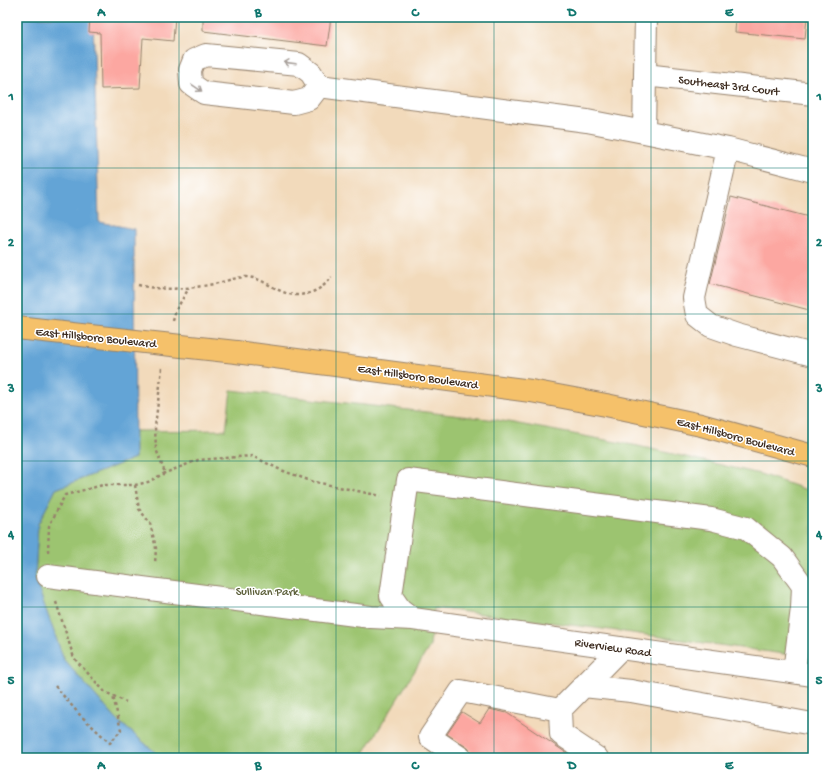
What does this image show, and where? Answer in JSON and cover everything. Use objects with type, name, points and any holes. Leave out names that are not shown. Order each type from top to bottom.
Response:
[{"type":"main road","name":"East Hillsboro Boulevard","points":[[17,328],[236,352],[531,391],[606,405],[701,426],[813,456]]},
{"type":"street","points":[[644,132],[646,17]]},
{"type":"street","points":[[206,55],[299,64],[311,73],[319,86],[309,99],[294,103],[204,93],[191,84],[190,70],[194,60],[206,55]]},
{"type":"street","name":"Southeast 3rd Court","points":[[645,75],[813,94]]},
{"type":"street","points":[[319,86],[579,120],[728,149],[813,171]]},
{"type":"street","points":[[728,149],[694,298],[697,315],[711,326],[737,335],[813,355]]},
{"type":"street","points":[[413,619],[400,609],[391,596],[408,480],[711,519],[746,528],[782,557],[803,586],[803,673]]},
{"type":"street","name":"Riverview Road","points":[[48,576],[371,617],[413,619],[803,673]]},
{"type":"street","points":[[597,758],[561,734],[560,710],[621,648]]},
{"type":"street","points":[[583,686],[631,691],[811,724]]},
{"type":"street","points":[[461,758],[430,737],[461,691],[560,710]]},
{"type":"path","points":[[138,285],[172,290],[214,284],[246,277],[259,280],[287,293],[297,295],[310,293],[323,288],[332,278]]},
{"type":"path","points":[[172,325],[176,310],[189,287]]},
{"type":"path","points":[[162,364],[155,427],[156,449],[165,473]]},
{"type":"path","points":[[126,702],[105,692],[74,658],[48,576],[49,526],[65,495],[103,485],[135,485],[148,482],[165,473],[198,460],[252,456],[281,470],[311,481],[405,501]]},
{"type":"path","points":[[135,485],[139,509],[150,523],[156,548],[153,589]]},
{"type":"path","points":[[55,686],[79,714],[110,743],[121,730],[113,696]]},
{"type":"green space","name":"Sullivan Park","points":[[231,390],[497,420],[638,446],[760,474],[813,492],[813,658],[603,629],[434,608],[430,646],[361,758],[162,758],[116,719],[64,660],[35,579],[38,524],[56,489],[135,458],[134,431],[226,430]]},
{"type":"water","points":[[17,17],[93,17],[99,222],[134,229],[135,458],[56,489],[38,524],[35,579],[64,660],[116,719],[162,758],[17,758]]},
{"type":"building","points":[[90,17],[175,17],[173,41],[143,38],[140,88],[101,89],[100,33],[89,32]]},
{"type":"building","points":[[203,17],[331,17],[327,46],[203,31]]},
{"type":"building","points":[[736,17],[807,17],[805,39],[735,32]]},
{"type":"building","points":[[731,197],[813,218],[813,311],[710,284]]},
{"type":"building","points":[[489,709],[507,713],[574,758],[478,758],[473,755],[468,748],[447,734],[462,712],[480,723]]}]
